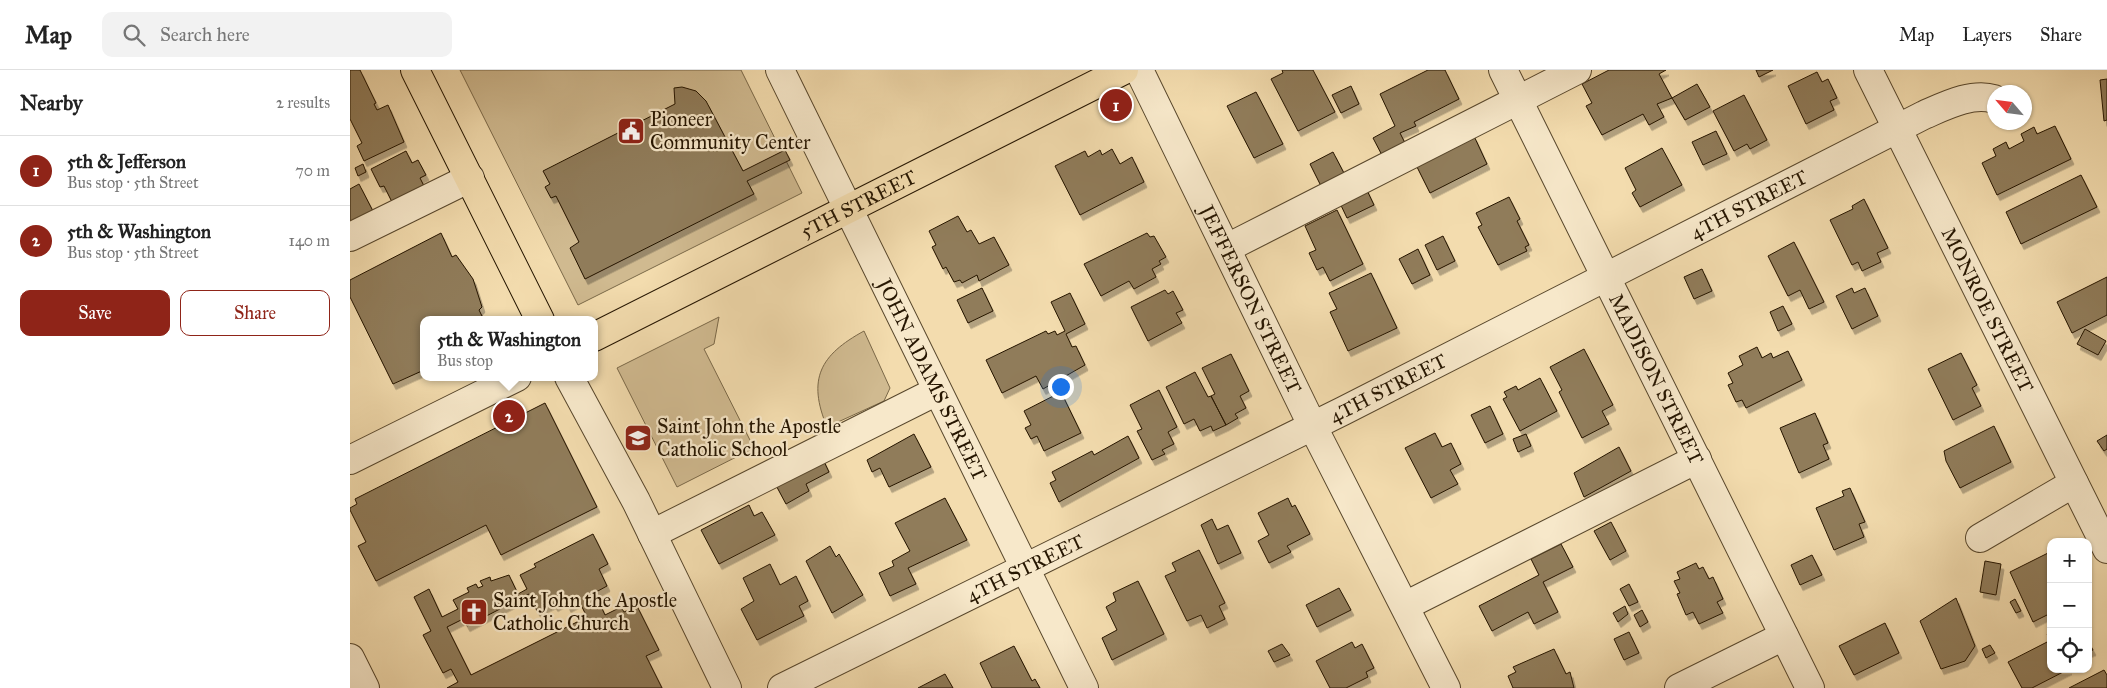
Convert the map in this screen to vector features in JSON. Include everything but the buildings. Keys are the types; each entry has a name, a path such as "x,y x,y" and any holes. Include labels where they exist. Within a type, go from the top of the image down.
{"main road":[{"path":"415,70 538,316"},
{"name":"5TH STREET","path":"598,335 1124,70"}],"street":[{"name":"JOHN ADAMS STREET","path":"780,70 1084,688"},
{"name":"JEFFERSON STREET","path":"1139,70 1312,425 1446,688"},
{"name":"MADISON STREET","path":"1503,70 1810,688"},
{"path":"1227,248 1577,70"},
{"name":"MONROE STREET","path":"1868,70 2107,549"},
{"name":"4TH STREET","path":"782,688 1606,278 1924,115 1960,101 1987,97"},
{"path":"350,237 470,178"},
{"path":"350,460 509,381"},
{"path":"571,381 652,534 727,688"},
{"path":"652,534 937,390"},
{"path":"1405,606 1696,459"},
{"path":"1980,538 2074,483"},
{"path":"1679,688 1784,636"},
{"path":"350,658 365,688"}],"shaded area":[{"name":"Pioneer Community Center","path":"460,70 741,70 802,193 578,305"},
{"path":"719,317 714,344 704,349 754,448 677,487 617,368"},
{"path":"864,331 890,388 884,401 827,427 818,395 818,382 822,370 828,359 837,349"}],"place":[{"name":"5th & Jefferson","path":"1116,105"},
{"name":"Pioneer Community Center","path":"631,131"},
{"name":"5th & Washington","path":"509,416"},
{"name":"Saint John the Apostle Catholic School","path":"638,438"},
{"name":"Saint John the Apostle Catholic Church","path":"474,612"}]}
